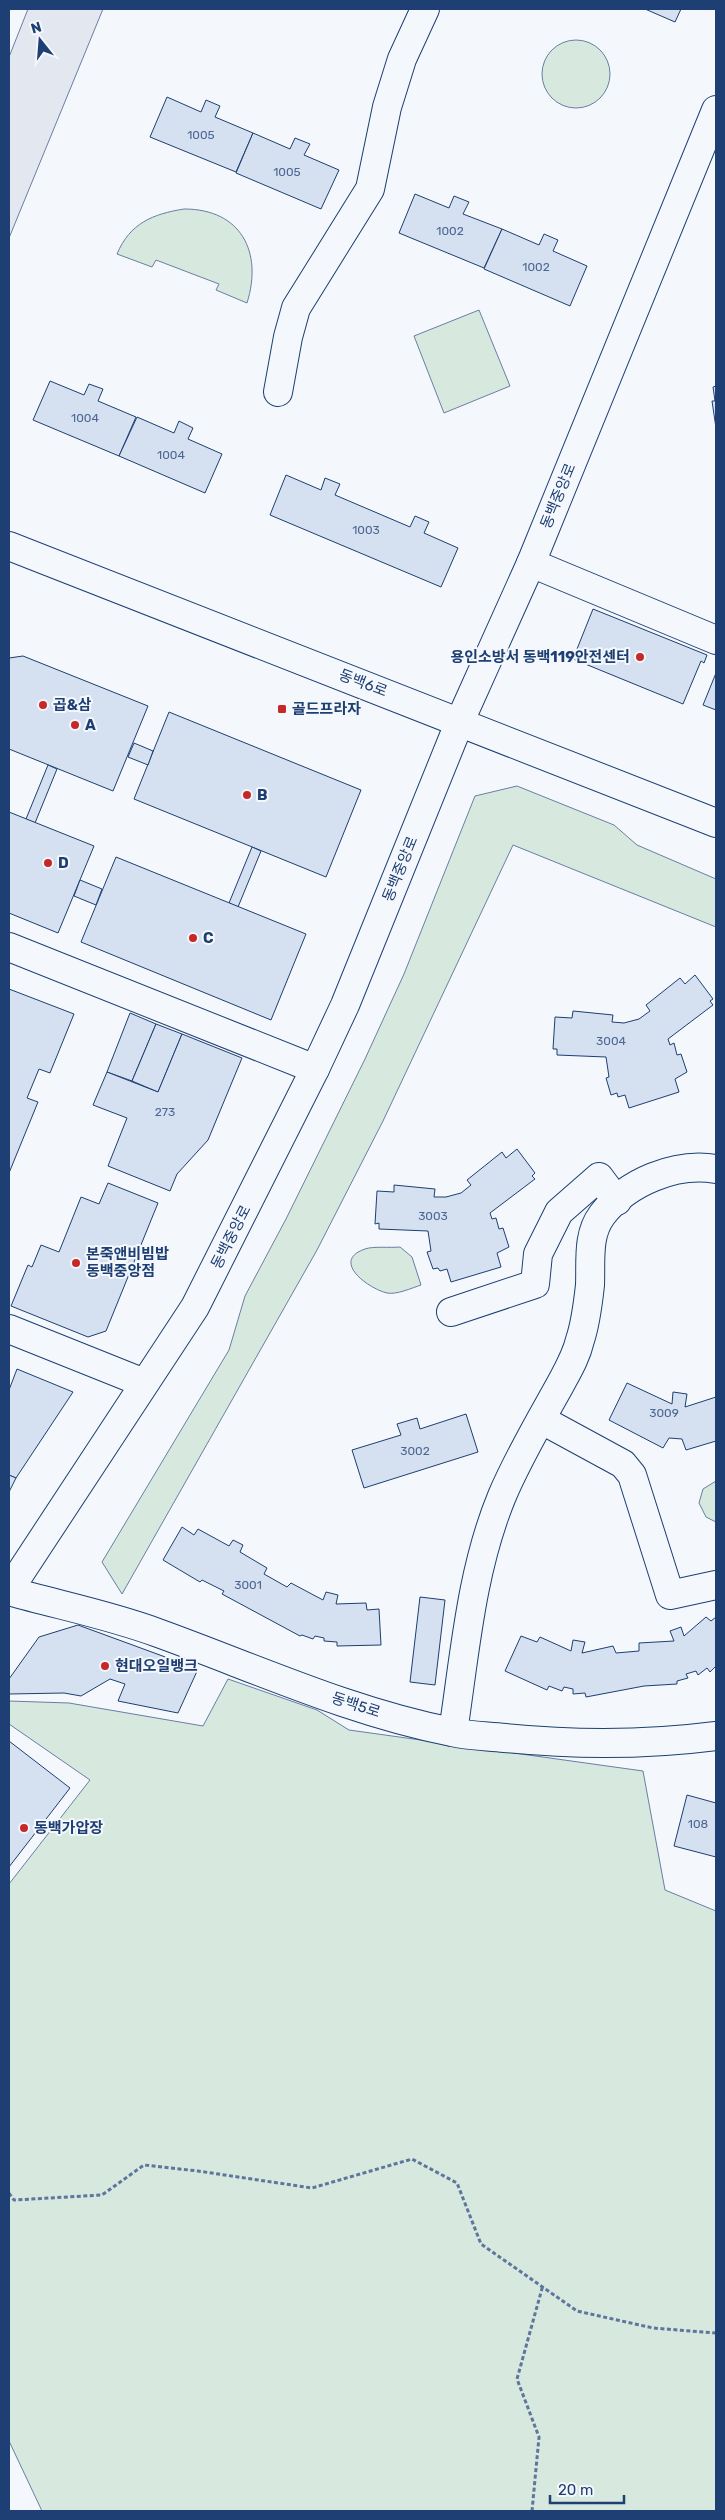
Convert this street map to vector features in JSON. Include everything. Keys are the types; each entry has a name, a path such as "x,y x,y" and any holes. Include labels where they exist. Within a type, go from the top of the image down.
{"street":[{"path":"278,392 286,345 296,308 370,189 387,107 402,59 425,9"},
{"name":"동백중앙로","path":"9,1590 195,1307 315,1069 345,1005 460,721 531,563 716,110"},
{"name":"동백6로","path":"9,546 460,721 716,823"},
{"path":"531,563 716,640"},
{"path":"9,947 315,1069"},
{"path":"453,1732 478,1570 503,1494 574,1360 581,1340 586,1317 591,1247 595,1229 602,1215 617,1201 646,1180 668,1171 691,1166 716,1169"},
{"path":"451,1312 535,1284 538,1254 559,1212 599,1177 617,1201"},
{"path":"9,1329 144,1383"},
{"path":"542,1420 623,1464 632,1475 670,1595 716,1585"},
{"name":"동백5로","path":"9,1590 157,1632 275,1679 380,1713 453,1732 527,1740 607,1744 681,1741 716,1736"}],"path":[{"path":"9,2193 14,2200 102,2195 144,2165 312,2188 412,2159 457,2183 481,2244 577,2310 653,2328 716,2333"},
{"path":"532,2511 539,2437 517,2379 543,2285"}],"shaded area":[{"path":"28,9 103,9 9,238 9,57"},
{"path":"569,40 583,40 595,45 605,55 610,67 610,81 605,93 595,103 583,108 569,108 557,103 547,93 542,81 542,67 547,55 557,45"},
{"path":"184,209 204,211 220,217 233,225 243,237 249,251 252,267 247,303 216,290 219,284 156,260 152,267 117,254 122,243 136,227 153,217"},
{"path":"479,310 510,386 444,413 414,336"},
{"path":"517,786 614,825 637,845 716,879 716,927 513,845 383,1121 317,1250 122,1594 102,1562 229,1350 245,1296 286,1219 365,1059 404,974 475,796"},
{"path":"400,1247 412,1257 421,1285 399,1292 387,1293 371,1286 356,1274 352,1267 351,1260 355,1254 365,1249"},
{"path":"716,1481 716,1522 706,1517 699,1503 703,1489"},
{"path":"228,1679 317,1710 349,1730 643,1771 665,1890 716,1911 716,2511 42,2511 9,2441 9,1884 90,1780 9,1724 9,1701 69,1703 203,1726"}],"building":[{"path":"645,9 681,9 675,22"},
{"path":"167,97 201,112 206,100 220,106 215,117 253,133 236,172 150,137"},
{"path":"253,133 290,149 295,138 310,144 304,155 339,170 321,209 236,173"},
{"path":"415,194 449,208 454,196 469,202 463,214 502,229 484,268 399,233"},
{"path":"502,229 539,245 544,234 558,240 553,251 587,266 570,306 484,269"},
{"path":"50,381 84,395 89,384 103,389 98,401 136,417 119,456 33,420"},
{"path":"716,386 716,428 712,401 715,401 713,387"},
{"path":"137,417 174,433 179,421 193,428 188,439 222,454 205,493 119,456"},
{"path":"286,475 321,490 325,478 340,484 335,495 410,527 415,516 429,522 424,533 458,548 441,587 270,515"},
{"name":"용인소방서 동백119안전센터","path":"593,609 707,655 704,663 701,661 683,704 573,659"},
{"name":"A","path":"23,656 148,706 113,791 9,749 9,658"},
{"path":"716,673 716,710 703,705"},
{"name":"B","path":"169,712 361,790 326,877 134,799"},
{"path":"134,743 153,751 148,765 128,757"},
{"path":"48,765 57,769 35,823 26,819"},
{"name":"D","path":"9,812 94,846 58,933 9,913"},
{"path":"252,847 261,851 238,907 229,903"},
{"name":"C","path":"116,857 306,934 271,1020 81,942"},
{"path":"80,880 102,889 96,905 74,896"},
{"path":"695,975 713,999 710,1001 713,1005 668,1039 670,1045 674,1043 677,1055 681,1054 687,1072 675,1079 679,1092 629,1108 625,1095 618,1097 617,1093 611,1095 606,1078 609,1077 606,1057 557,1055 557,1049 553,1049 555,1017 572,1018 573,1011 613,1015 612,1022 624,1023 639,1019 650,1011 646,1005 680,978 685,984"},
{"path":"9,989 74,1014 50,1073 39,1069 27,1098 38,1102 9,1173"},
{"path":"130,1013 156,1024 132,1081 107,1072"},
{"path":"156,1024 182,1034 158,1092 132,1081"},
{"path":"182,1034 242,1058 208,1140 177,1174 170,1191 108,1166 127,1118 93,1105 107,1072 158,1092"},
{"path":"517,1149 535,1173 532,1176 535,1179 490,1213 492,1219 496,1218 499,1229 503,1228 509,1247 497,1253 501,1267 451,1282 447,1269 440,1271 438,1268 433,1269 427,1252 431,1251 428,1231 379,1229 379,1223 375,1224 377,1191 394,1192 394,1185 435,1189 434,1197 446,1197 461,1193 471,1185 467,1180 502,1152 506,1158"},
{"path":"108,1183 158,1203 106,1331 88,1337 11,1306 28,1265 32,1267 41,1245 59,1252 81,1197 99,1204"},
{"path":"17,1369 73,1392 16,1478 9,1475 9,1390"},
{"path":"627,1383 672,1404 673,1392 687,1394 685,1407 716,1397 716,1441 686,1450 682,1439 669,1438 663,1448 609,1420"},
{"path":"466,1414 478,1452 364,1488 352,1450 401,1435 397,1424 417,1418 420,1429"},
{"path":"9,1475 16,1478 9,1492"},
{"path":"182,1527 194,1535 198,1529 229,1546 233,1540 243,1545 240,1552 267,1568 264,1574 287,1587 291,1583 323,1600 326,1592 338,1595 336,1604 366,1603 367,1610 379,1609 381,1645 337,1646 337,1642 324,1641 324,1638 315,1636 313,1639 300,1636 222,1594 224,1591 202,1580 200,1582 163,1560"},
{"path":"420,1597 445,1600 435,1685 410,1682"},
{"path":"706,1617 711,1621 716,1617 716,1666 710,1672 707,1668 698,1675 696,1671 686,1674 688,1678 677,1681 677,1684 644,1686 586,1697 585,1693 573,1694 573,1689 564,1687 562,1691 549,1686 547,1690 505,1671 521,1636 537,1642 540,1637 571,1651 573,1640 585,1642 582,1653 613,1646 616,1653 639,1651 639,1643 674,1641 670,1631 681,1627 684,1636"},
{"path":"78,1625 198,1669 178,1713 118,1701 125,1684 110,1679 81,1696 64,1693 9,1694 9,1679 39,1637"},
{"name":"동백가압장","path":"9,1741 70,1788 9,1867"},
{"path":"687,1795 716,1803 716,1857 674,1846"}],"place":[{"name":"용인소방서 동백119안전센터","path":"640,657"},
{"name":"곱&삼","path":"43,705"},
{"name":"골드프라자","path":"282,709"},
{"name":"A","path":"75,725"},
{"name":"B","path":"247,795"},
{"name":"D","path":"48,863"},
{"name":"C","path":"193,938"},
{"name":"본죽앤비빔밥 동백중앙점","path":"76,1263"},
{"name":"현대오일뱅크","path":"105,1666"},
{"name":"동백가압장","path":"24,1828"}]}
